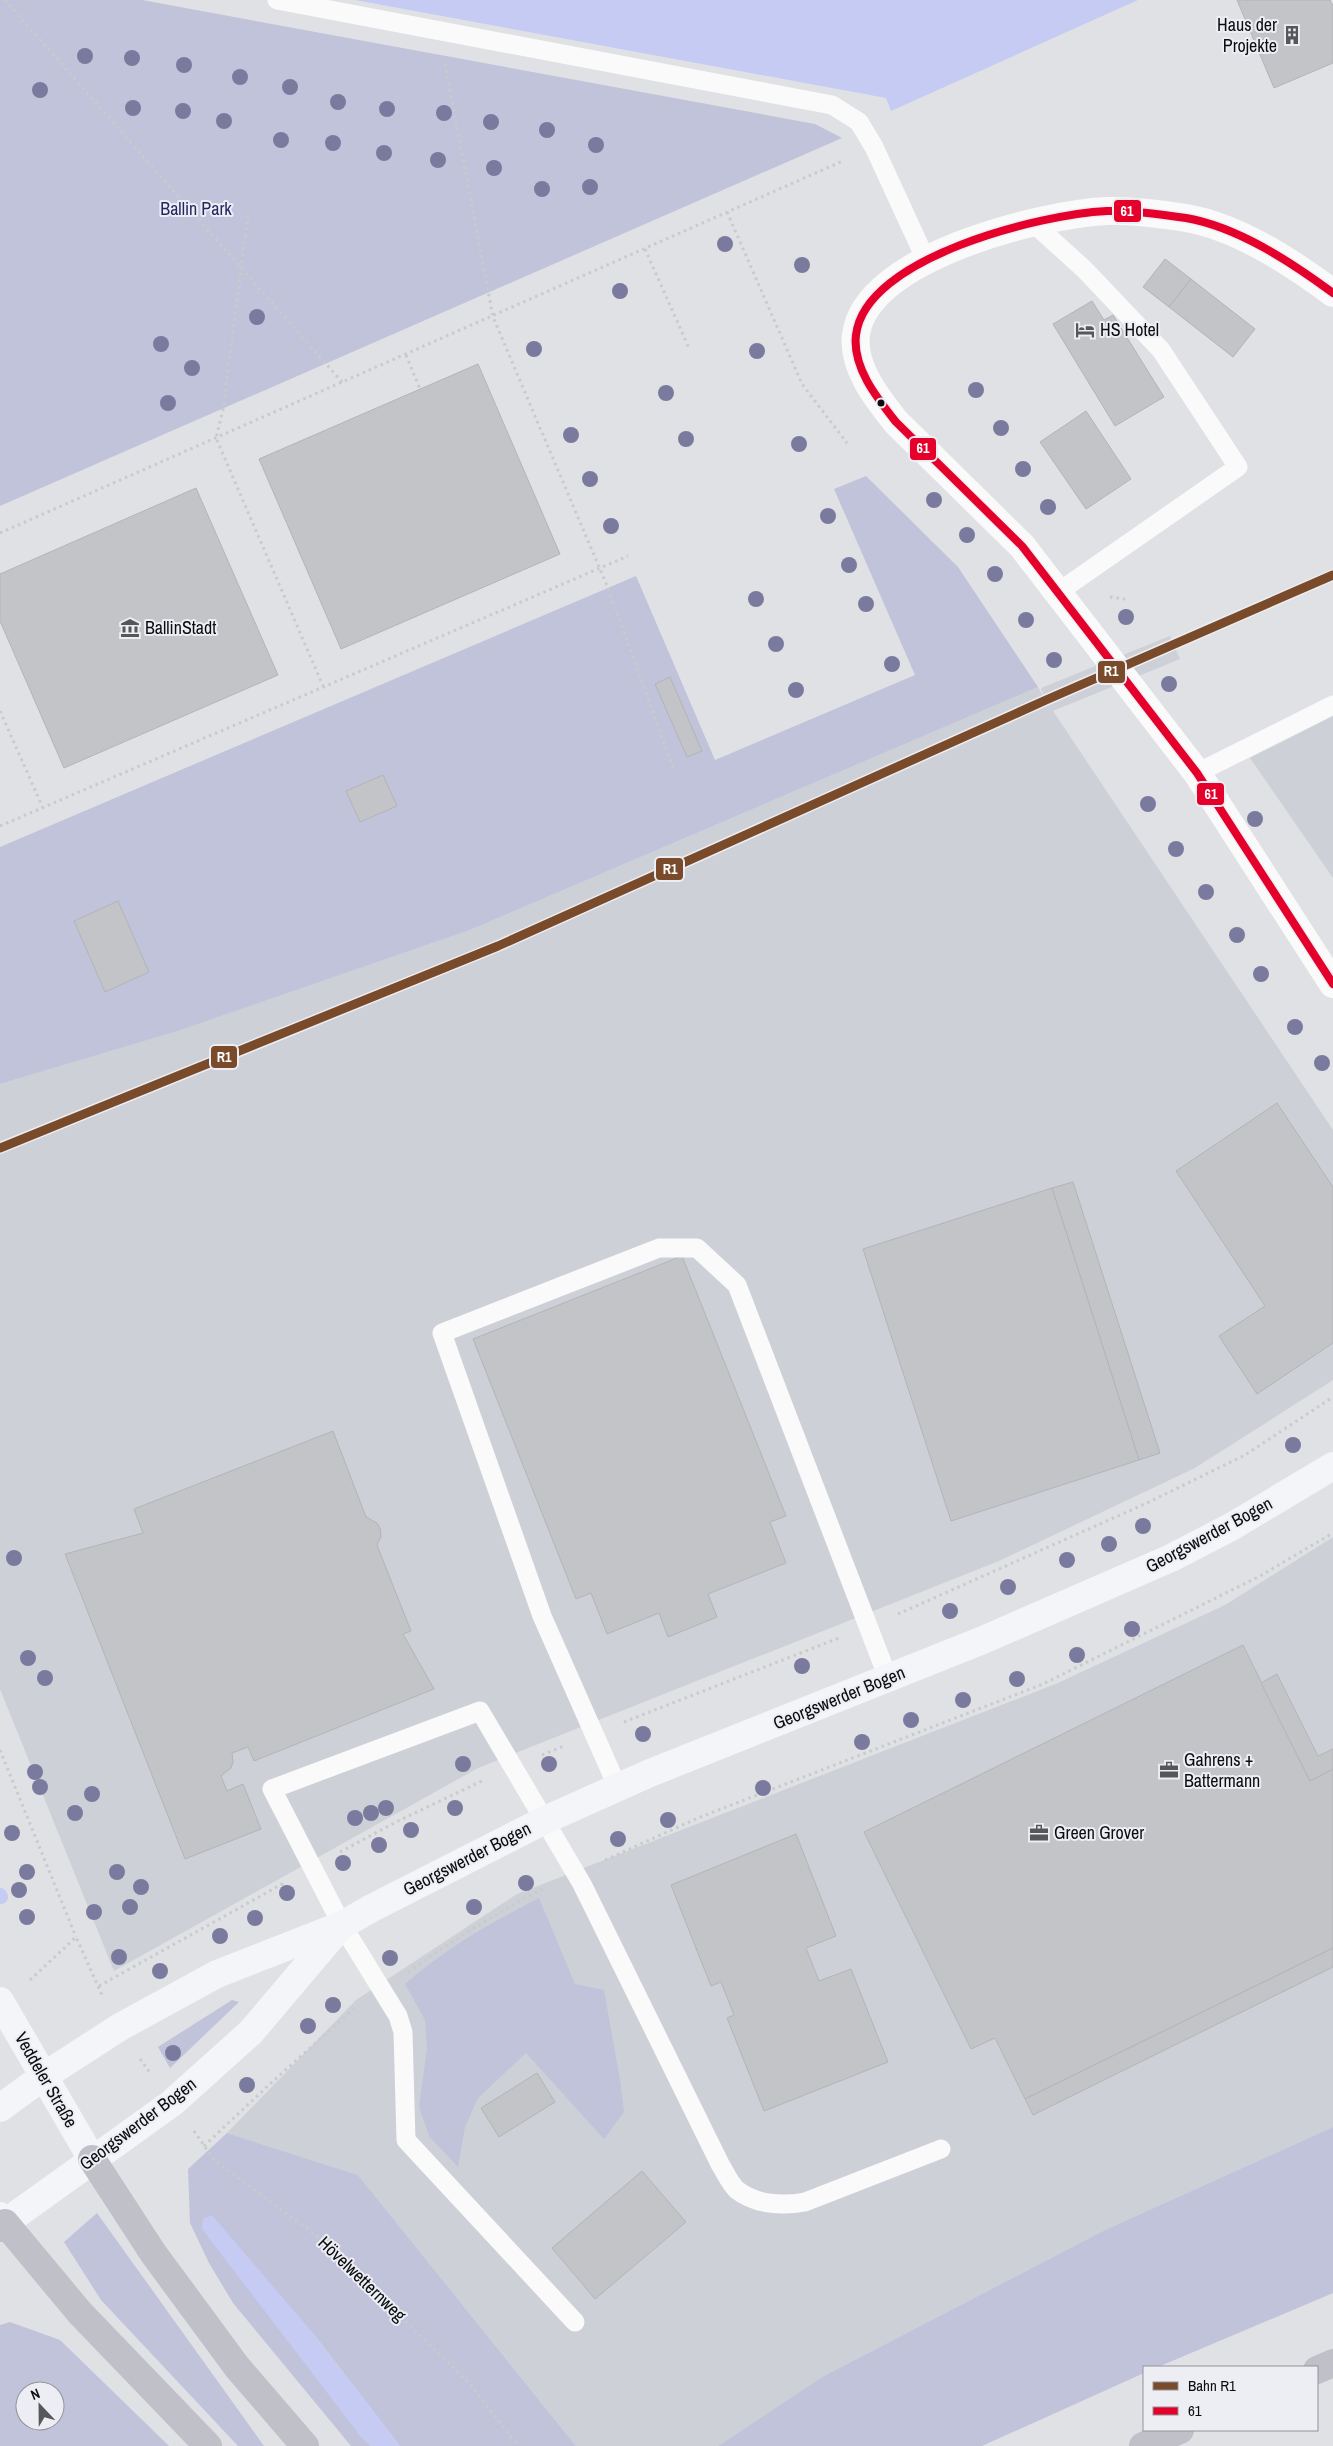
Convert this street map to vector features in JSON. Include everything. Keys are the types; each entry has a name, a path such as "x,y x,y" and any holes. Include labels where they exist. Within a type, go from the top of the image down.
{"highway":[{"path":"92,2159 153,2253 237,2367 304,2446"},
{"path":"2,2222 80,2313 208,2446"},
{"path":"1318,2370 1333,2363"},
{"path":"1143,2446 1178,2431"}],"street":[{"path":"1333,293 1296,265 1223,230 1188,219 1108,211 1060,216 1032,222 974,239 926,260 894,279 872,297 862,316 856,335 857,354 864,373 878,399 896,422 1022,546 1197,773 1333,984"},
{"name":"Georgswerder Bogen","path":"0,2108 44,2076 120,2027 217,1974 342,1925 545,1820 618,1788 983,1640 1171,1558 1231,1528 1333,1466"},
{"name":"Georgswerder Bogen","path":"2,2222 172,2103 251,2032 342,1925"},
{"name":"Veddeler Straße","path":"0,2001 92,2159"}],"lane":[{"path":"276,0 439,29 832,105 859,122 874,147 926,260"},
{"path":"1032,222 1084,269 1161,350 1238,467 1057,593"},
{"path":"1197,773 1333,705"},
{"path":"618,1788 542,1616 442,1334 659,1248 696,1248 737,1284 870,1626 888,1678"},
{"path":"575,2322 406,2140 403,2032 398,2016 342,1925 272,1789 480,1711 576,1873 631,1980 720,2164 735,2189 747,2196 773,2204 788,2205 805,2202 941,2149"}],"path":[{"path":"5,0 342,382"},
{"path":"439,29 493,317 599,568 673,768"},
{"path":"0,533 493,317 874,147"},
{"path":"727,212 802,384 847,443"},
{"path":"248,215 223,410 216,438 323,686"},
{"path":"645,249 689,348"},
{"path":"406,354 420,389"},
{"path":"0,826 628,556"},
{"path":"0,711 43,808"},
{"path":"99,1986 398,1821 513,1767 870,1626 1147,1503 1245,1455 1333,1397"},
{"path":"204,2146 349,2012 442,1948 496,1915 576,1873 698,1818 1043,1684 1260,1576 1333,1532"},
{"path":"0,1750 76,1937 104,1999"},
{"path":"28,1982 76,1937"},
{"path":"137,2054 153,2076"},
{"name":"Hövelwetternweg","path":"192,2129 214,2160 322,2240 470,2384 518,2446"}],"shaded area":[{"path":"1170,636 1180,659 1053,711 1333,1130 1333,1380 1195,1468 999,1561 478,1768 114,1971 0,1689 0,1084 178,1031 470,930 1038,687 1045,699 1041,688"},
{"path":"1333,716 1333,878 1250,758"},
{"path":"1333,1537 1333,2127 1105,2230 822,2377 718,2446 576,2446 358,2175 227,2133 356,2000 517,1894 1058,1683 1225,1605"}],"green space":[{"name":"Ballin Park","path":"0,0 142,0 815,124 842,138 0,506"},
{"path":"866,476 958,567 1038,687 470,930 178,1031 0,1084 0,847 636,576 715,760 915,675 834,489"},
{"path":"539,1898 575,1984 604,1990 624,2112 604,2139 526,2053 478,2098 465,2127 458,2167 429,2136 419,2107 427,2048 425,2020 405,1984 469,1937"},
{"path":"232,2000 239,2002 170,2068 158,2047"},
{"path":"1333,2127 1333,2293 1160,2366 1143,2366 1143,2373 982,2446 718,2446 822,2377 1105,2230"},
{"path":"227,2133 358,2175 576,2446 400,2446 312,2332 358,2433 371,2446 351,2446 233,2303 209,2263 190,2223 188,2169"},
{"path":"97,2213 264,2446 238,2446 101,2300 64,2242"},
{"path":"10,2322 60,2340 169,2446 0,2446 0,2325"}],"water":[{"path":"355,0 1138,0 891,111 886,98"},
{"path":"212,2215 312,2332 400,2446 371,2446 358,2433 202,2229 203,2219"}],"building":[{"name":"Haus der Projekte","path":"1237,0 1330,0 1333,6 1333,63 1274,88"},
{"path":"1165,259 1191,279 1169,307 1143,287"},
{"path":"1191,279 1255,329 1233,357 1169,307"},
{"path":"1092,301 1104,320 1113,315 1164,397 1115,426 1053,324"},
{"path":"478,364 560,554 341,649 259,459"},
{"path":"1086,411 1131,479 1086,509 1040,442"},
{"path":"196,488 278,675 64,768 0,621 0,574"},
{"path":"670,677 702,751 687,757 655,684"},
{"path":"383,775 397,806 360,822 346,791"},
{"path":"118,901 149,972 105,992 74,921"},
{"path":"1277,1103 1333,1187 1333,1343 1257,1394 1219,1336 1265,1306 1176,1171"},
{"path":"1073,1182 1160,1453 1139,1460 1052,1188"},
{"path":"1052,1188 1139,1460 951,1521 863,1249"},
{"path":"682,1256 786,1516 770,1522 786,1563 708,1594 717,1617 668,1637 659,1613 607,1634 591,1593 576,1599 473,1339"},
{"path":"333,1431 366,1517 377,1523 380,1528 381,1537 377,1545 411,1631 403,1634 434,1689 254,1761 248,1747 232,1753 233,1762 231,1768 221,1776 227,1791 243,1784 261,1829 185,1859 65,1554 143,1533 134,1509"},
{"path":"1243,1645 1310,1781 1333,1769 1333,1948 1025,2099 995,2038 971,2049 864,1832"},
{"path":"1277,1674 1318,1756 1333,1749 1333,1769 1310,1781 1261,1683"},
{"path":"796,1834 836,1936 806,1948 819,1981 851,1969 888,2062 764,2111 727,2018 734,2015 721,1982 711,1986 671,1885"},
{"path":"1333,1948 1333,1967 1033,2115 1025,2099"},
{"path":"537,2073 555,2102 499,2137 481,2108"},
{"path":"642,2171 686,2222 595,2299 552,2248"}],"rail line":[{"name":"R1","path":"0,1148 498,946 1046,700 1333,575"}],"transit line":[{"name":"61","path":"1333,293 1282,258 1225,229 1186,218 1136,212 1107,211 1078,214 1001,231 960,245 922,262 890,283 867,307 856,335 858,359 862,370 867,382 881,403 896,422 1022,546 1197,773 1333,984"}],"place":[{"name":"Haus der Projekte","path":"1292,35"},
{"name":"HS Hotel","path":"1085,330"},
{"name":"BallinStadt","path":"130,628"},
{"name":"Gahrens + Battermann","path":"1169,1770"},
{"name":"Green Grover","path":"1039,1833"}]}
